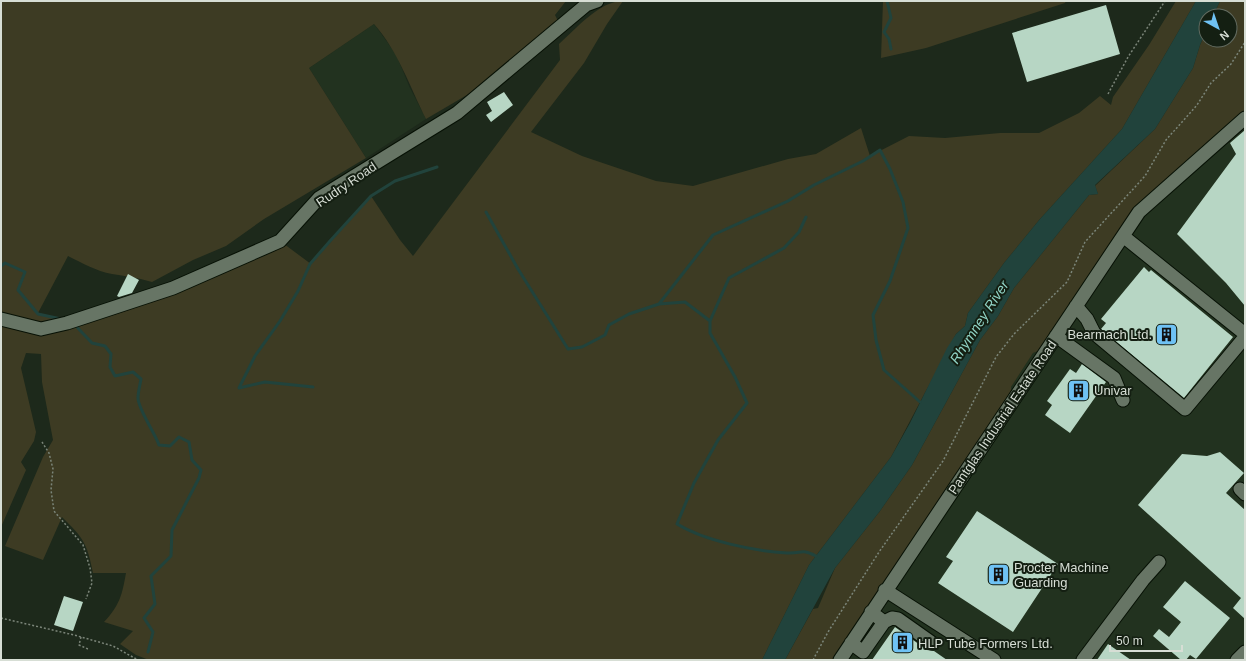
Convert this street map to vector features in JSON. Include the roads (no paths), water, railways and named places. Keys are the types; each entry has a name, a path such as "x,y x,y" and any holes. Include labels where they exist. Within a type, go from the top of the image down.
{"street":[{"name":"Rudry Road","path":"1,319 41,329 67,324 173,288 280,241 319,198 457,113 586,5 597,1"},
{"name":"Pantglas Industrial Estate Road","path":"840,660 885,590 1139,212 1245,118"},
{"path":"1123,236 1245,334"},
{"path":"1076,306 1088,319 1094,333 1185,409 1245,337"},
{"path":"1056,336 1114,378 1123,400"},
{"path":"1083,660 1138,586 1159,562"},
{"path":"885,590 994,660"},
{"path":"872,612 884,622"},
{"path":"851,643 863,652 884,622 894,618 932,643"},
{"path":"1237,660 1245,652"}],"water":[{"name":"Rhymney River","path":"1196,1 1220,1 1217,8 1198,8 1199,48 1193,68 1155,129 1095,185 1098,194 1089,195 1014,288 998,316 980,340 912,465 880,511 835,568 785,660 762,660 809,565 891,457 910,423 947,348 956,334 965,326 968,313 1004,263 1040,219 1122,129"}],"waterway":[{"path":"887,1 891,18 884,32 889,39 891,49"},
{"path":"816,556 807,552 774,552 730,544 701,535 677,524 694,483 718,440 747,403 735,377 710,333 710,321 685,302 659,304 713,235 788,201 814,185 863,161 880,150 890,169 903,202 908,228 890,281 873,315 876,340 884,370 920,402"},
{"path":"313,387 265,382 239,388 255,356 280,321 298,291 310,264 330,241 371,196 395,181 437,167"},
{"path":"486,212 518,269 568,349 582,347 605,335 609,325 629,314 659,304"},
{"path":"710,321 729,278 784,248 799,232 806,217"},
{"path":"1,266 5,263 25,272 18,290 38,314 61,319"},
{"path":"74,324 92,343 105,346 111,354 110,367 115,376 133,372 141,379 138,396 139,403 159,445 170,446 179,437 189,442 192,460 201,470 199,478 172,530 171,556 151,576 155,604 144,618 153,632 148,652"}],"place":[{"name":"Bearmach Ltd.","path":"1167,334"},
{"name":"Univar","path":"1078,390"},
{"name":"Procter Machine Guarding","path":"998,574"},
{"name":"HLP Tube Formers Ltd.","path":"903,643"}]}
